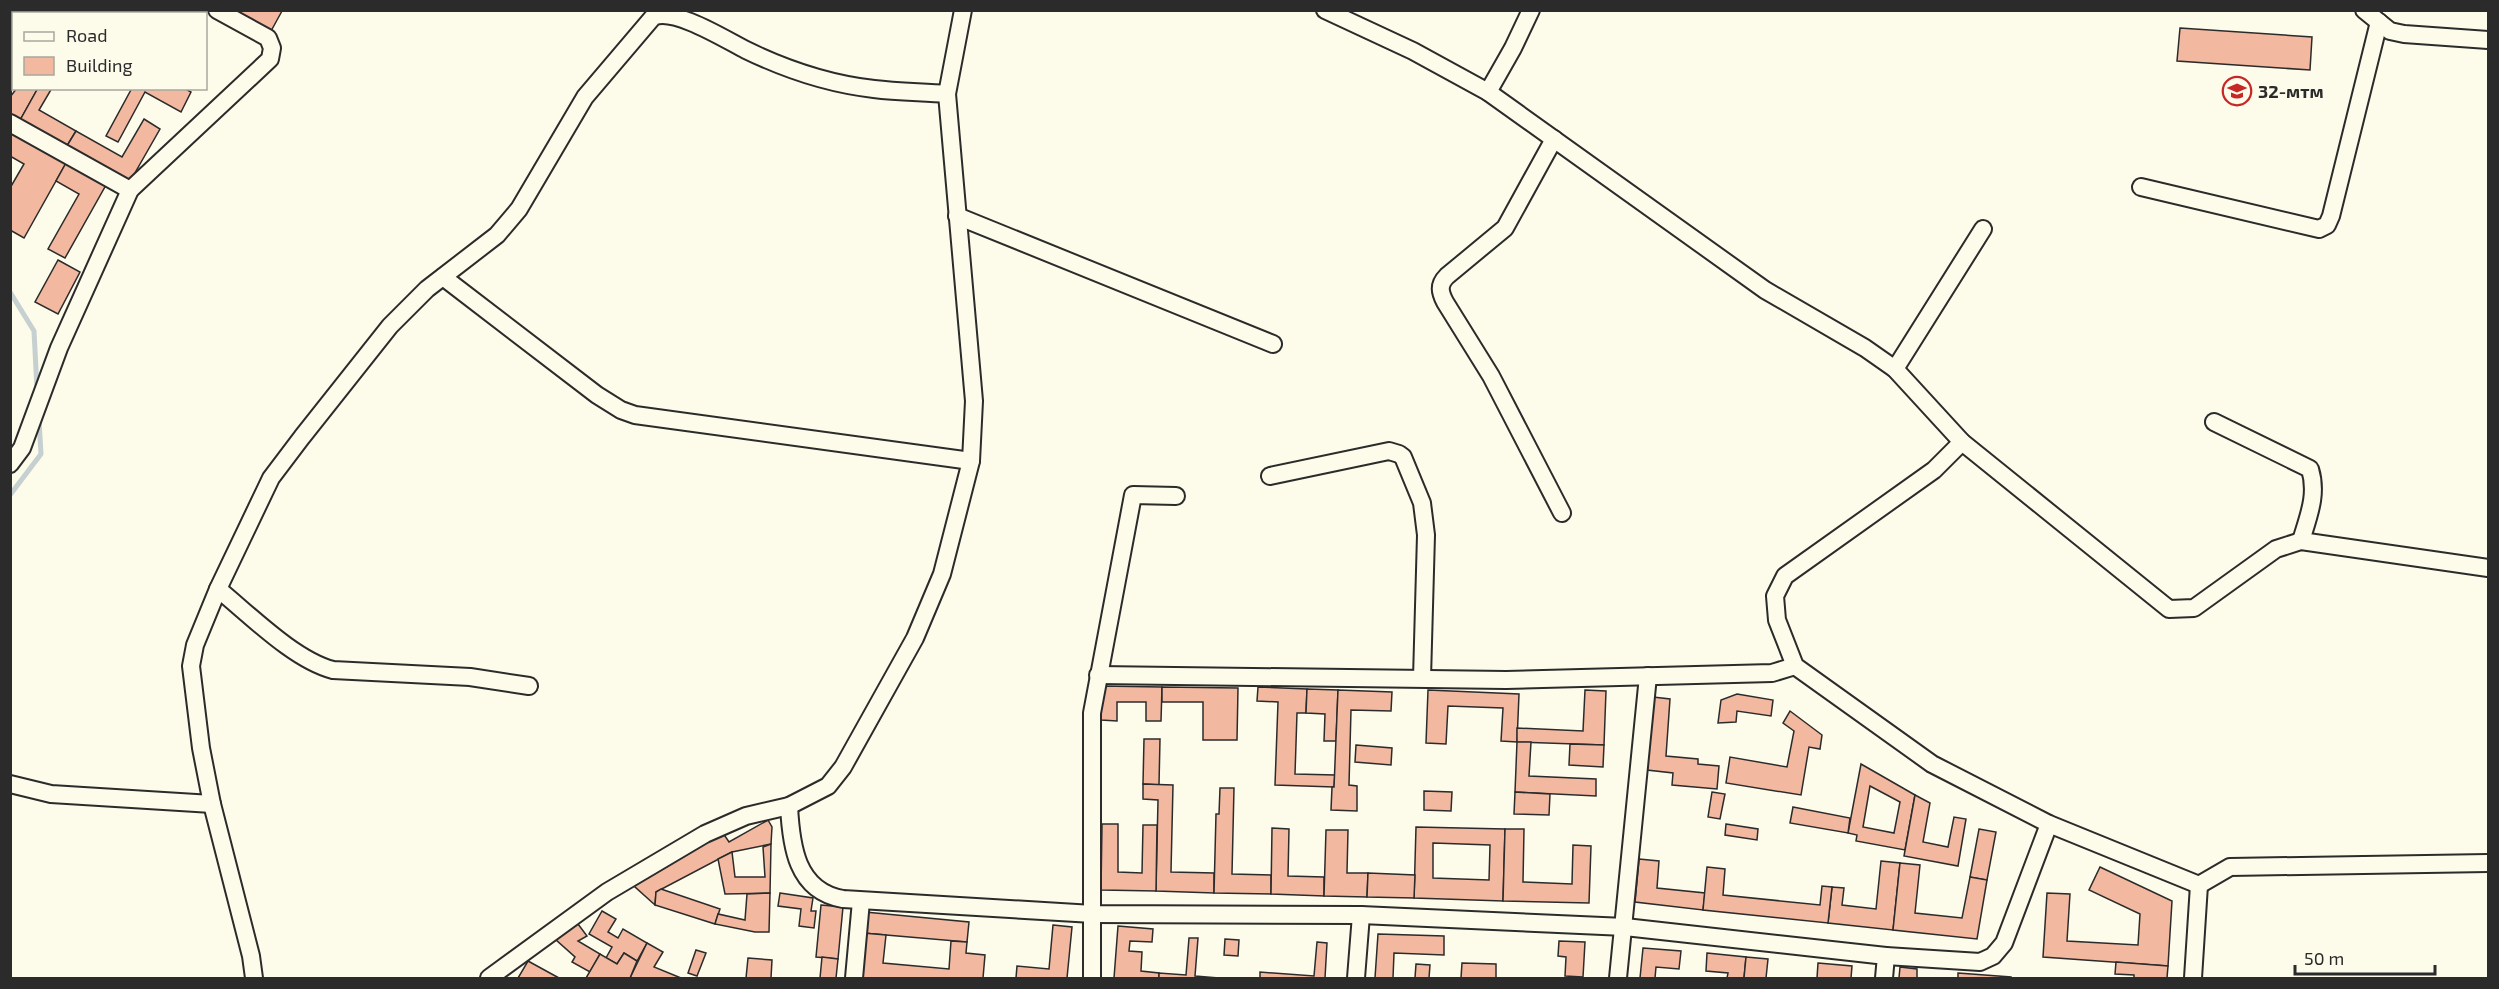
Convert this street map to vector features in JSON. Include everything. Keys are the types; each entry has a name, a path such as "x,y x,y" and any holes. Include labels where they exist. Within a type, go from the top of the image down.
{"street":[{"path":"10,464 22,448 48,375 130,190 270,60 272,48 268,38 217,10"},
{"path":"489,978 607,892 705,834 746,816 789,806 828,786 843,767 915,638 942,574 971,461 974,401 947,94 963,10"},
{"path":"1325,10 1413,51 1488,92 1765,290 1865,348 1895,369 1962,442 2169,609 2194,608 2276,549 2301,542 2488,568"},
{"path":"1488,92 1531,10"},
{"path":"2364,10 2390,31 2488,40"},
{"path":"254,978 251,956 212,804 201,748 191,666 195,645 218,588 271,478 390,326 427,289 497,235 519,209 585,97 646,24 658,15 681,18 776,64 812,76 872,89 947,94"},
{"path":"2141,187 2319,229 2327,225 2379,22"},
{"path":"10,123 130,190"},
{"path":"1554,139 1505,228 1447,276 1440,291 1444,302 1491,376 1562,513"},
{"path":"957,216 1274,344"},
{"path":"1895,369 1983,229"},
{"path":"443,277 597,395 621,410 635,415 971,461"},
{"path":"2214,422 2310,469 2314,495 2301,542"},
{"path":"1962,442 1934,470 1785,576 1775,596 1777,620 1795,666 1932,764 2049,824 2199,885"},
{"path":"1270,476 1389,451 1403,457 1422,503 1426,535 1422,678"},
{"path":"1092,978 1093,914 1090,840 1092,713 1098,675 1133,495 1176,496"},
{"path":"218,588 296,652 322,667 333,670 470,677 529,686"},
{"path":"1098,675 1506,680 1772,674 1795,666"},
{"path":"1618,978 1625,927 1648,676"},
{"path":"10,784 51,794 212,804"},
{"path":"789,806 790,839 796,860 804,873 831,897 861,902 1093,914 1361,915 1625,927 1886,956 1980,962 1993,956 2004,943 2049,824"},
{"path":"2199,885 2230,867 2488,863"},
{"path":"2193,978 2199,885"},
{"path":"854,978 861,902"},
{"path":"1356,978 1361,915"},
{"path":"1884,978 1886,956"}],"building":[{"path":"232,10 281,10 282,11 271,31"},
{"path":"2180,28 2312,37 2310,70 2177,61"},
{"path":"15,90 37,90 19,122 10,118 10,97"},
{"path":"37,90 51,90 39,110 76,131 65,149 19,122"},
{"path":"131,90 188,90 191,92 181,112 145,92 118,142 106,136"},
{"path":"144,119 160,129 128,185 65,149 76,131 122,157"},
{"path":"10,132 66,163 24,238 10,230 10,188 24,164 10,156"},
{"path":"66,163 106,185 65,258 48,249 79,194 56,181"},
{"path":"58,260 80,272 58,314 35,302"},
{"path":"1101,686 1162,687 1161,721 1146,721 1146,702 1117,702 1117,721 1101,720"},
{"path":"1162,687 1238,688 1237,740 1203,740 1203,702 1162,702"},
{"path":"1258,687 1307,689 1306,713 1297,713 1295,774 1335,775 1334,787 1275,785 1278,702 1257,701"},
{"path":"1307,689 1338,690 1336,741 1324,741 1325,714 1306,713"},
{"path":"1338,690 1392,692 1391,711 1351,710 1349,785 1357,786 1357,811 1331,810"},
{"path":"1428,690 1519,694 1517,742 1501,741 1503,708 1448,706 1446,744 1426,743"},
{"path":"1585,690 1606,691 1604,745 1517,742 1517,728 1583,731"},
{"path":"1737,694 1773,700 1771,716 1737,711 1736,722 1718,723 1721,700"},
{"path":"1653,697 1670,699 1666,756 1698,759 1698,764 1719,766 1717,789 1672,785 1673,773 1647,770"},
{"path":"1790,711 1822,735 1820,749 1809,747 1801,795 1726,783 1730,757 1787,767 1794,731 1783,723"},
{"path":"1144,739 1160,739 1159,785 1143,784"},
{"path":"1517,742 1531,742 1529,776 1596,779 1596,796 1515,792"},
{"path":"1570,744 1604,745 1603,767 1569,765"},
{"path":"1356,745 1392,748 1391,765 1355,762"},
{"path":"1861,764 1915,795 1905,850 1856,841 1857,835 1848,833","holes":["1870,786 1900,802 1894,833 1863,827"]},
{"path":"1143,784 1173,785 1171,872 1214,873 1214,893 1156,891 1158,800 1143,799"},
{"path":"1220,788 1234,788 1232,874 1271,875 1271,894 1214,893 1216,814 1219,814"},
{"path":"1424,791 1452,792 1451,811 1424,810"},
{"path":"1515,792 1550,794 1549,815 1514,814"},
{"path":"1712,792 1725,794 1720,819 1708,817"},
{"path":"1915,795 1930,803 1923,842 1948,847 1954,817 1966,819 1958,866 1904,856"},
{"path":"1793,807 1850,818 1848,833 1790,823"},
{"path":"768,820 772,827 771,844 732,852 656,892 655,905 634,886 723,833 729,842"},
{"path":"1102,824 1118,824 1118,872 1142,873 1143,825 1157,825 1156,891 1101,890"},
{"path":"1726,824 1758,829 1757,840 1725,835"},
{"path":"1416,827 1505,829 1503,901 1414,898","holes":["1433,843 1490,845 1489,880 1433,878"]},
{"path":"1272,828 1289,829 1288,876 1324,877 1324,896 1271,894"},
{"path":"1505,829 1524,829 1523,882 1572,884 1573,845 1591,846 1589,903 1503,901"},
{"path":"1979,829 1996,832 1987,880 1970,877"},
{"path":"1326,830 1348,830 1347,873 1368,873 1367,897 1324,896"},
{"path":"771,844 770,893 725,894 718,859 732,852 735,877 765,877 763,847"},
{"path":"1639,859 1659,861 1657,888 1705,893 1703,910 1635,902"},
{"path":"1881,861 1900,863 1893,930 1828,923 1832,887 1844,888 1842,905 1876,909"},
{"path":"1900,863 1920,865 1915,913 1962,918 1970,877 1987,880 1977,939 1893,930"},
{"path":"1707,867 1725,869 1723,895 1820,905 1822,886 1832,887 1828,923 1703,910"},
{"path":"2100,867 2172,901 2168,966 2043,957 2047,893 2070,894 2067,941 2138,945 2140,914 2089,890"},
{"path":"1368,873 1415,875 1414,898 1367,897"},
{"path":"661,889 720,909 715,924 655,905 656,892"},
{"path":"770,893 769,932 755,932 715,924 718,914 745,920 747,894"},
{"path":"780,893 813,898 811,911 816,911 814,928 799,926 801,909 778,906"},
{"path":"821,905 843,907 838,959 816,957"},
{"path":"602,911 616,919 608,932 618,938 623,929 647,943 637,961 624,953 617,964 606,958 612,947 589,934"},
{"path":"865,912 969,922 967,942 863,933"},
{"path":"578,924 587,936 578,941 600,954 590,972 572,962 575,957 555,939"},
{"path":"1053,925 1072,927 1067,978 1016,978 1017,966 1049,969"},
{"path":"1118,926 1153,929 1152,942 1130,941 1129,951 1142,952 1141,971 1159,973 1159,978 1114,978"},
{"path":"863,933 886,935 883,963 949,969 951,941 967,942 966,953 985,955 983,978 859,978"},
{"path":"1378,934 1444,936 1444,955 1394,953 1393,978 1375,978"},
{"path":"1189,938 1198,938 1195,976 1219,978 1159,978 1159,973 1186,975"},
{"path":"1225,939 1239,940 1238,956 1224,955"},
{"path":"1559,941 1585,942 1583,977 1565,976 1566,957 1558,956"},
{"path":"1317,942 1327,943 1325,978 1260,978 1260,972 1314,976"},
{"path":"647,943 663,952 654,967 681,978 630,978"},
{"path":"1643,948 1681,951 1679,969 1656,967 1655,978 1640,978"},
{"path":"696,950 706,953 697,976 688,973"},
{"path":"624,953 637,961 630,978 586,978 600,954 617,964"},
{"path":"1707,953 1746,957 1744,978 1727,978 1728,973 1706,971"},
{"path":"822,957 838,959 836,978 820,978"},
{"path":"1746,957 1768,959 1766,978 1744,978"},
{"path":"748,958 772,960 771,978 746,978"},
{"path":"528,961 559,978 518,978"},
{"path":"2116,962 2168,966 2167,978 2134,978 2134,975 2115,974"},
{"path":"1462,963 1496,964 1496,978 1461,978"},
{"path":"1818,963 1852,966 1851,978 1817,978"},
{"path":"1416,964 1430,965 1429,978 1415,978"},
{"path":"1900,967 1917,969 1917,978 1899,978"},
{"path":"1958,973 2011,977 2011,978 1958,978"}],"waterway":[{"path":"10,292 34,331 37,389"},
{"path":"10,495 41,454 39,420"}],"place":[{"name":"32-мтм","path":"2237,91"}]}
